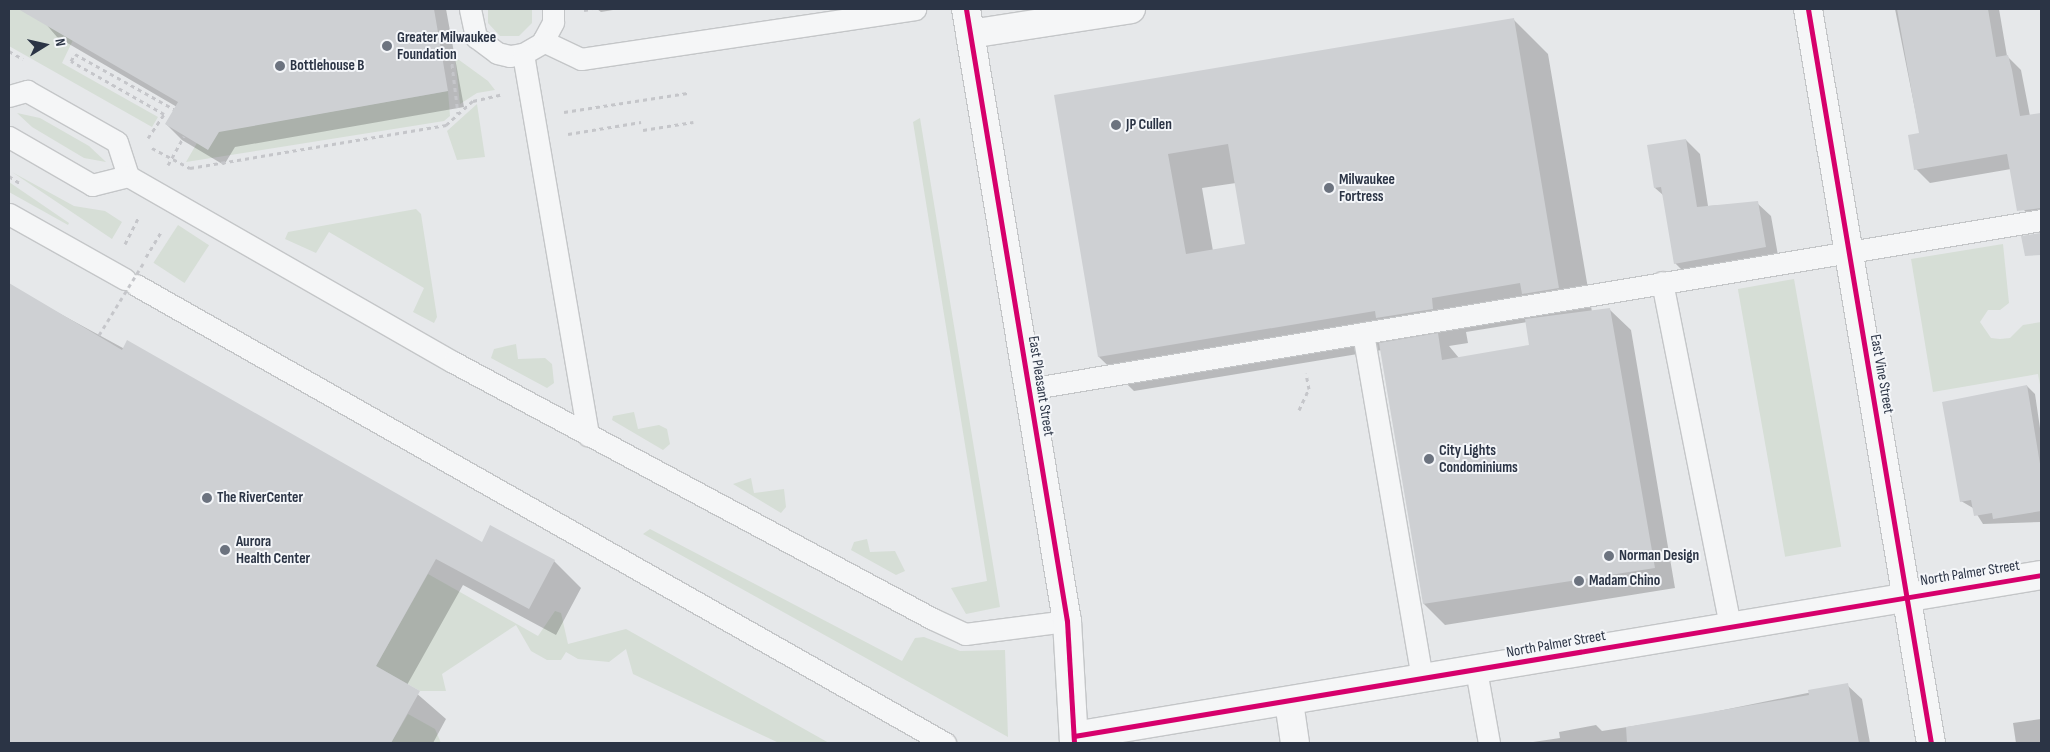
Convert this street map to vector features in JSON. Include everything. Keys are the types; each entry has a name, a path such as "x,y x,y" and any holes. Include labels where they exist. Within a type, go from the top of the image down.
{"street":[{"path":"968,21 1131,9"},
{"name":"East Vine Street","path":"1808,9 1931,743"},
{"name":"East Pleasant Street","path":"968,21 1067,620 1074,740"},
{"name":"North Palmer Street","path":"1074,740 1730,626 2041,575"},
{"path":"1289,702 1295,743"}],"lane":[{"path":"470,9 471,24 485,46 497,53 523,54 543,41 553,22 553,9"},
{"path":"543,41 581,58 915,9"},
{"path":"523,54 588,436"},
{"path":"9,96 27,91 117,142 128,176 588,436 964,634 1067,620"},
{"path":"9,137 92,185 128,176"},
{"path":"9,214 945,743"},
{"path":"1028,389 1848,250 2041,220"},
{"path":"1662,282 1730,626"},
{"path":"1363,333 1422,679"},
{"path":"1476,670 1489,743"}],"path":[{"path":"458,53 454,49 450,67 458,115"},
{"path":"9,51 26,60"},
{"path":"146,140 164,114 71,61 75,54 174,109"},
{"path":"140,133 146,140 190,168 446,125 480,98 502,95 500,88"},
{"path":"534,116 688,93"},
{"path":"538,139 641,122"},
{"path":"643,130 693,122"},
{"path":"166,167 184,136"},
{"path":"123,247 137,220"},
{"path":"100,335 158,236"}],"shaded area":[{"path":"9,9 32,9 40,21 73,40 62,63 158,117 152,127 9,46"},
{"path":"488,9 532,9 532,23 519,36 500,36 488,23"},
{"path":"455,57 488,81 495,90 477,93 460,104"},
{"path":"448,91 450,116 444,121 186,162 197,143 222,127 227,130"},
{"path":"477,104 485,157 457,160 447,131"},
{"path":"17,113 40,118 89,146 106,162 84,158 32,127"},
{"path":"920,118 1000,607 966,614 951,588 987,581 913,122"},
{"path":"12,172 74,206 105,211 122,222 112,239"},
{"path":"9,182 69,223 68,225 9,192"},
{"path":"416,209 421,214 437,317 434,323 413,312 424,288 329,232 316,253 285,239 288,232"},
{"path":"178,225 209,245 185,283 153,263"},
{"path":"2003,244 2009,303 2000,310 1988,310 1980,322 1991,338 2000,339 2010,338 2023,325 2041,322 2041,390 2038,374 1933,392 1911,259"},
{"path":"1794,279 1841,547 1785,557 1738,289"},
{"path":"516,344 518,359 545,358 552,364 554,383 547,388 491,358 494,349"},
{"path":"634,412 638,429 659,425 667,429 670,444 663,450 612,420 613,416"},
{"path":"751,478 754,493 784,489 786,507 781,513 733,484"},
{"path":"650,529 902,661 915,638 924,637 960,651 1005,650 1008,737 643,534"},
{"path":"867,539 870,552 895,551 905,571 896,575 851,550 854,542"},
{"path":"428,574 538,636 555,611 561,613 568,644 626,629 829,743 779,743 633,674 626,649 609,662 578,659 566,652 561,660 547,660 531,651 516,625 442,674 446,691 420,691 376,666"},
{"path":"408,714 435,729 441,743 391,743"}],"building":[{"name":"Bottlehouse B","path":"18,9 434,9 448,91 219,132 208,150 165,124 178,102"},
{"path":"1897,9 1988,9 1996,57 2008,55 2020,116 2041,113 2041,208 2017,211 2007,154 1914,170 1908,135 1919,133"},
{"name":"Milwaukee Fortress","path":"1514,18 1559,288 1522,294 1520,283 1432,298 1433,309 1376,318 1375,311 1098,357 1054,95","holes":["1228,144 1245,244 1186,254 1168,154"]},
{"path":"1686,139 1697,207 1758,201 1766,247 1674,264 1661,187 1654,188 1647,145"},
{"path":"2041,233 2041,255 2025,256 2021,236"},
{"name":"Aurora Health Center","path":"9,283 122,350 127,340 482,542 490,525 555,560 529,609 436,559 376,666 420,691 391,743 9,743"},
{"path":"1610,308 1655,568 1423,604 1379,343 1438,333 1442,360 1529,345 1525,319"},
{"path":"2027,385 2041,470 2041,511 1993,519 1992,513 1974,516 1971,500 1960,502 1942,402"},
{"path":"1848,683 1859,743 1627,743 1626,727 1809,695 1808,690"}],"cycle path":[{"path":"966,9 1067,621 1074,743"},
{"path":"1808,9 1931,743"},
{"path":"1074,736 2041,575"}],"place":[{"name":"Greater Milwaukee Foundation","path":"387,46"},
{"name":"Bottlehouse B","path":"280,66"},
{"name":"JP Cullen","path":"1116,125"},
{"name":"Milwaukee Fortress","path":"1329,188"},
{"name":"City Lights Condominiums","path":"1429,459"},
{"name":"The RiverCenter","path":"207,498"},
{"name":"Aurora Health Center","path":"225,550"},
{"name":"Norman Design","path":"1609,556"},
{"name":"Madam Chino","path":"1579,581"}]}
